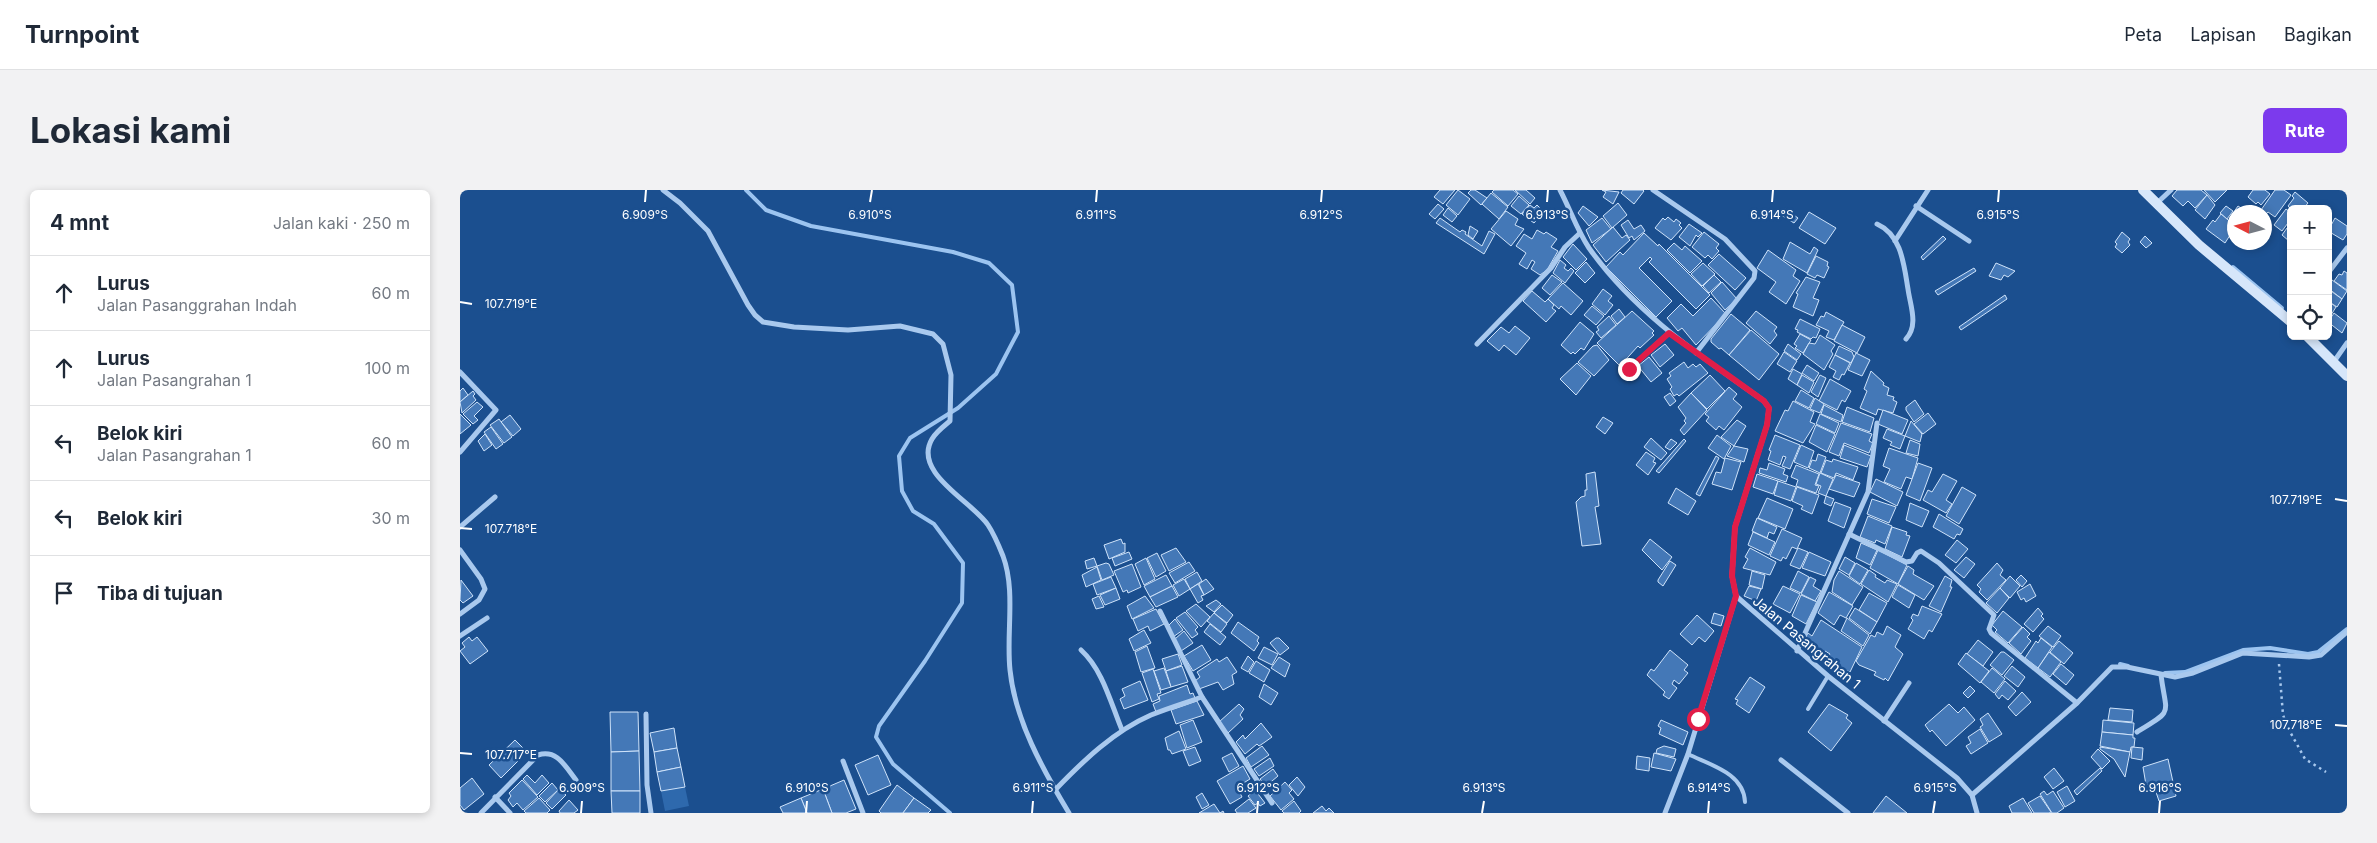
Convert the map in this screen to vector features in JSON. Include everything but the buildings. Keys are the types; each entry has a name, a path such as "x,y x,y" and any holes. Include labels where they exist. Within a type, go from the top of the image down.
{"street":[{"path":"663,190 680,203 708,231 748,305 763,322 794,327 848,330 900,326 939,337 944,344 951,375 952,406 950,420 932,438 928,452 930,464 942,482 958,494 988,524 1002,554 1009,581 1009,662 1016,700 1023,721 1055,790 1069,813"},
{"name":"Jalan Pasangrahan 1","path":"1560,190 1580,233 1612,279 1634,302 1669,333 1764,401 1769,408 1767,425 1735,527 1732,576 1736,596 1828,676 1957,778 1972,794"},
{"path":"1653,190 1725,239 1754,266 1754,278 1750,284 1696,353"},
{"path":"1895,241 1928,190"},
{"path":"2143,190 2199,245 2287,319"},
{"path":"2156,204 2171,190"},
{"path":"1916,206 1969,241"},
{"path":"1877,224 1886,230 1895,241 1905,267 1912,310 1912,325 1906,339"},
{"path":"1478,344 1551,268 1565,247 1580,233"},
{"path":"2332,268 2347,248"},
{"path":"1629,369 1669,333"},
{"path":"2311,340 2347,376"},
{"path":"2333,363 2347,343"},
{"path":"460,372 496,410 461,448"},
{"path":"1797,650 1871,480 1877,423"},
{"path":"460,527 495,497"},
{"path":"1849,534 1906,562 1912,561 1919,552 1931,558 1994,615 1989,629 1991,633 2077,703"},
{"path":"460,550 481,579 485,589 479,600 460,614"},
{"path":"1665,813 1688,754 1736,596"},
{"path":"1160,611 1202,697 1272,803"},
{"path":"460,636 487,618"},
{"path":"1977,813 1972,794 2077,703 2106,672 2117,666 2161,676 2176,677 2193,673 2243,653 2309,657 2321,655 2347,632"},
{"path":"1081,650 1090,659 1099,674 1122,730"},
{"path":"2138,732 2163,717 2166,710 2161,676"},
{"path":"1884,720 1909,683"},
{"path":"1055,790 1076,767 1122,730 1150,715 1202,697"},
{"path":"646,714 647,785 651,813"},
{"path":"480,813 538,755 548,752 555,754 576,780"},
{"path":"1780,760 1848,813"},
{"path":"843,761 863,813"},
{"path":"495,797 510,813"}],"lane":[{"path":"1808,709 1828,676"},
{"path":"1688,754 1725,772 1740,783 1745,793 1745,802"}],"path":[{"path":"2275,654 2279,661 2283,715 2288,728 2305,759 2326,772"}],"shaded area":[{"path":"685,787 689,806 665,811 661,791"}],"waterway":[{"path":"746,190 766,210 811,226 953,252 989,263 1012,285 1018,332 996,374 958,408 910,438 899,456 902,491 913,511 934,524 963,563 962,603 925,661 879,726 876,737 893,764 950,813"},
{"path":"2233,267 2282,308"},
{"path":"2165,673 2185,672 2243,650 2270,648 2308,654 2318,652 2347,629"},
{"path":"2120,664 2128,666"}],"route":[{"path":"1629,369 1669,333 1764,401 1769,408 1767,425 1735,527 1732,576 1736,596 1698,719"}]}
